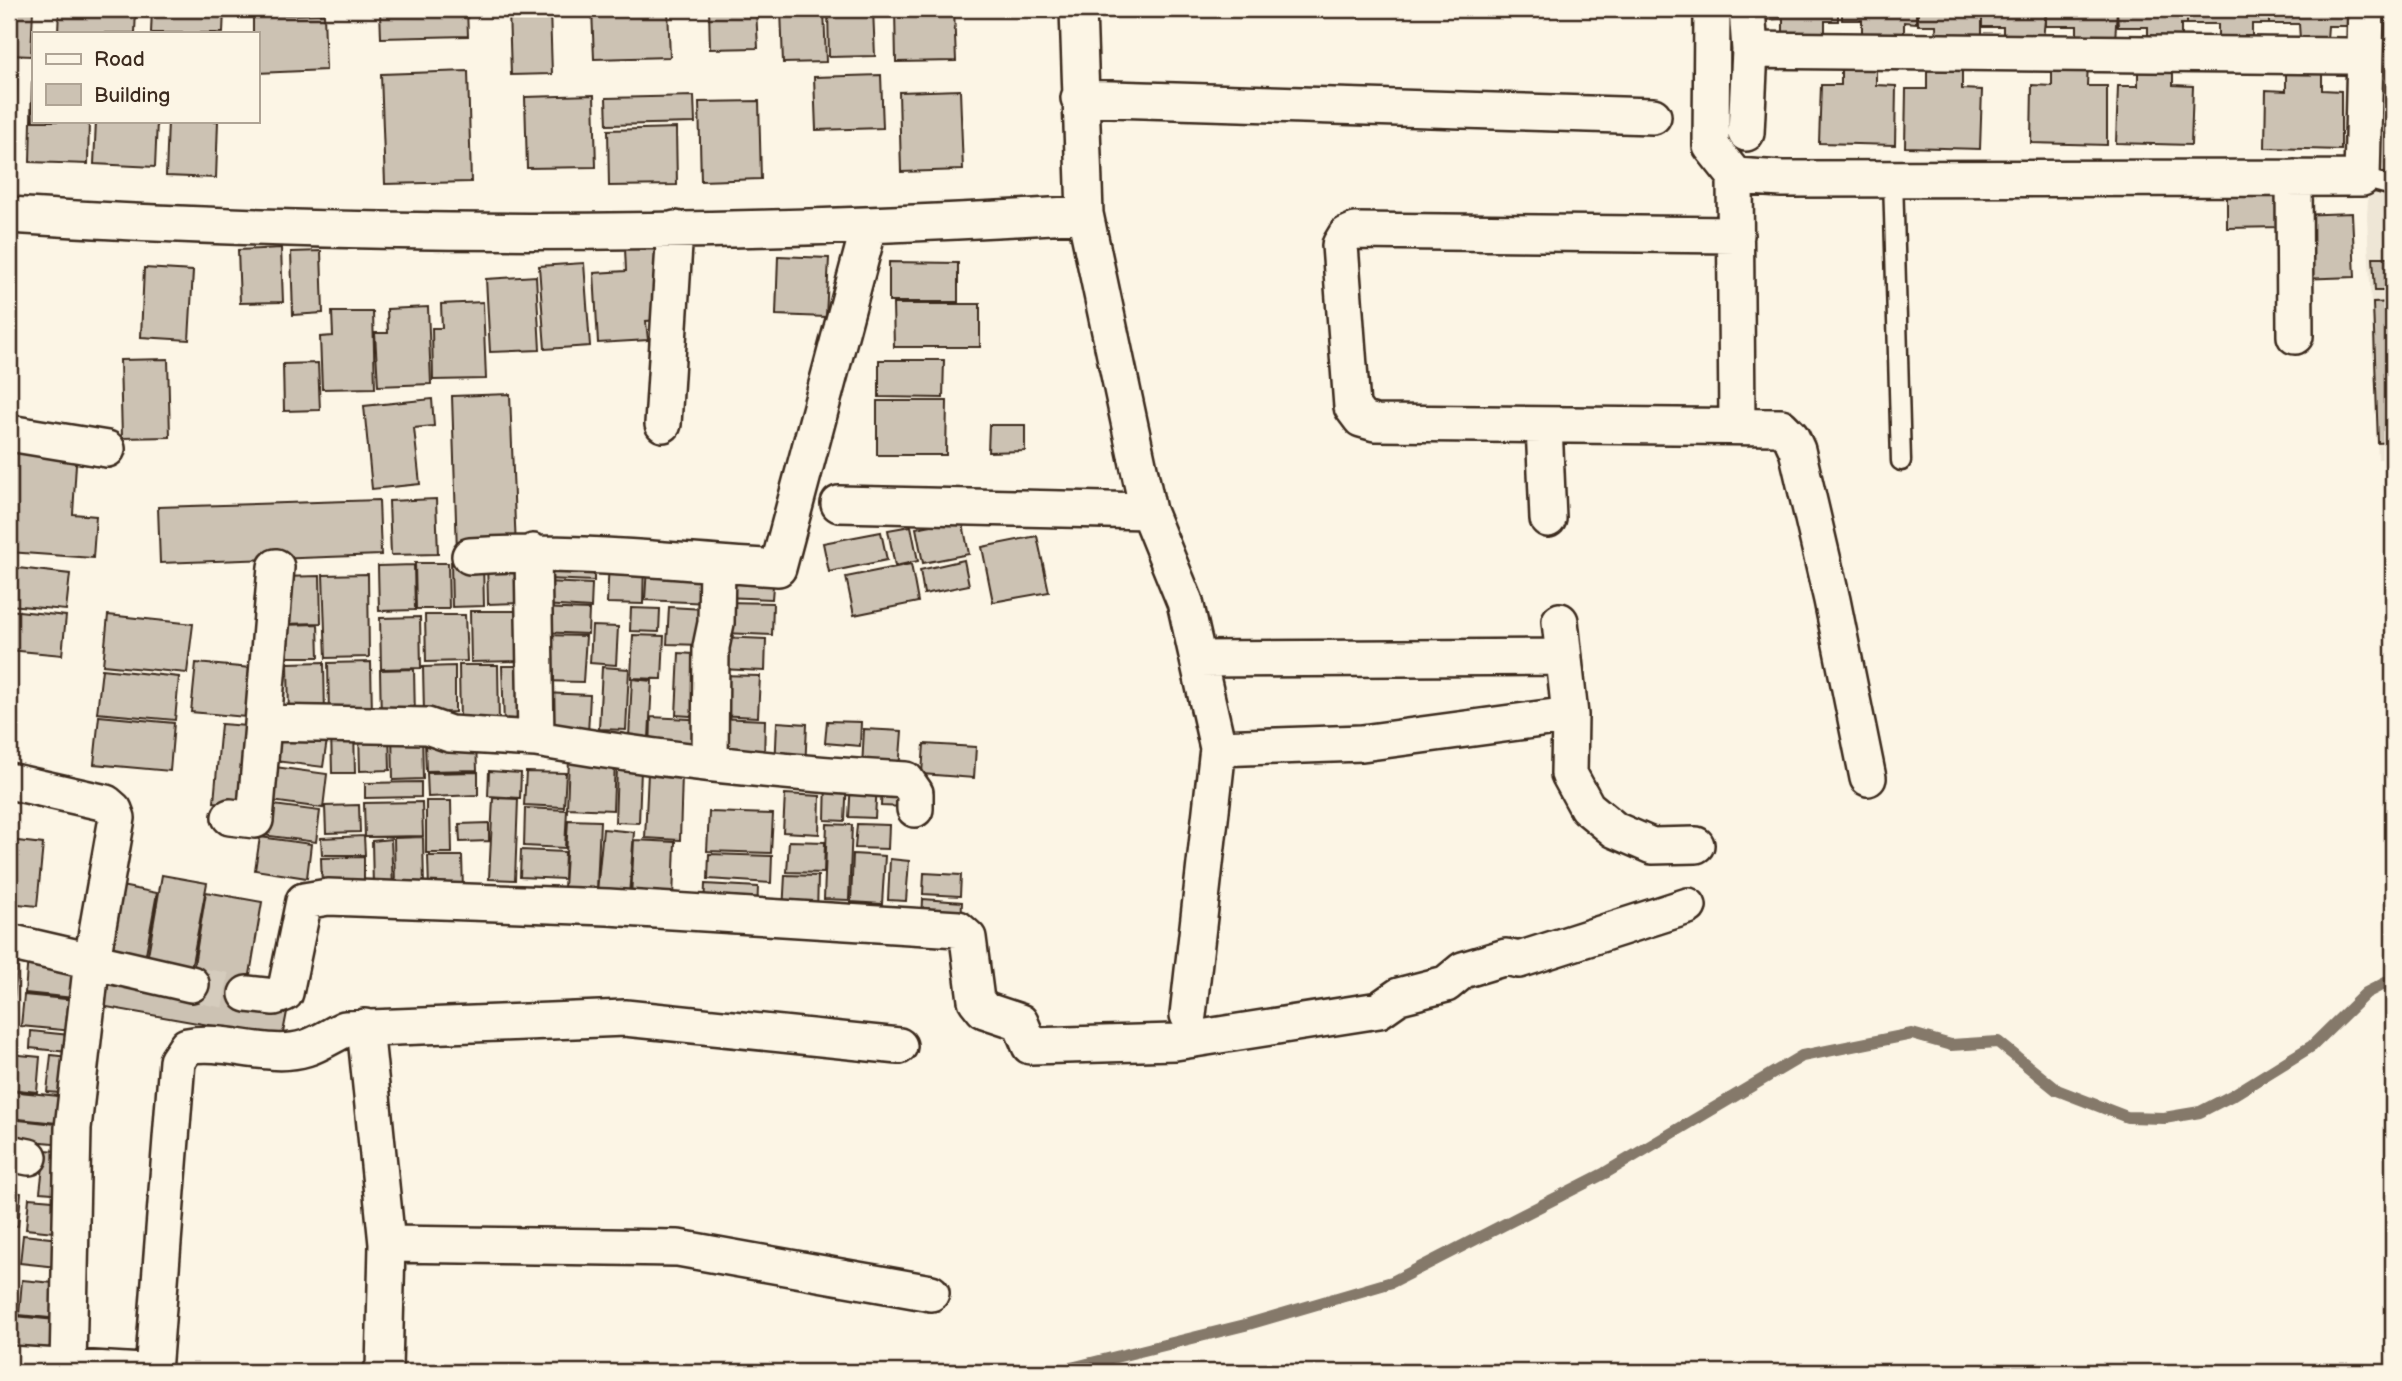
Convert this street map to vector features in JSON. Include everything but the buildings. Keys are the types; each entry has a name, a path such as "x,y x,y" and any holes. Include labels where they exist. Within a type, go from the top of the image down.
{"street":[{"path":"1078,9 1085,214 1148,511 1185,602 1218,748 1188,1015"},
{"path":"1712,9 1711,146 1735,176 1737,424"},
{"path":"1746,133 1750,50 1747,9"},
{"path":"1735,176 2294,178 2377,182 2366,9"},
{"path":"1750,50 2346,56"},
{"path":"1079,98 1653,116"},
{"path":"2294,178 2295,336"},
{"path":"9,215 223,228 475,231 869,227 1085,214"},
{"path":"470,556 533,552 649,556 778,568 869,227"},
{"path":"663,424 675,229"},
{"path":"1736,235 1355,231 1346,235 1340,245 1352,407 1361,419 1375,423 1737,424 1781,427 1791,437 1797,450 1832,600 1868,778"},
{"path":"1544,425 1548,519"},
{"path":"9,433 107,449"},
{"path":"839,504 1148,511"},
{"path":"533,552 537,739"},
{"path":"710,762 711,647 716,623 718,564"},
{"path":"230,817 255,820 276,567"},
{"path":"1560,621 1570,715 1569,774 1587,807 1615,830 1652,846 1696,845"},
{"path":"1198,659 1564,657"},
{"path":"1218,748 1362,743 1570,715"},
{"path":"263,723 427,726 450,734 537,739 654,759 710,762 772,772 906,780 915,793 915,809"},
{"path":"9,781 106,803 114,810 117,818 93,960 73,1128 68,1367"},
{"path":"247,994 274,997 285,993 304,901 328,897 608,907 958,929 968,938 976,1000 984,1010 1020,1022 1030,1046 1175,1042 1379,1010 1399,996 1446,984 1463,970 1506,957 1519,960 1688,906"},
{"path":"9,942 191,984"},
{"path":"153,1372 177,1061 187,1046 202,1043 286,1050 305,1048 345,1028 625,1018 899,1046"},
{"path":"365,1027 387,1244 384,1370 381,1372"},
{"path":"387,1244 678,1248 931,1293"},
{"path":"9,1363 143,1372"}],"lane":[{"path":"1893,178 1901,461"}],"shaded area":[{"path":"2370,161 2393,161 2393,459 2378,459 2367,217"}],"waterway":[{"path":"1055,1372 1245,1325 1392,1282 1605,1173 1802,1056 1912,1034 1951,1045 1998,1042 2057,1090 2127,1117 2164,1118 2200,1112 2233,1095 2312,1046 2366,993 2393,979"}],"tunnel":[{"path":"191,984 247,994"}]}
